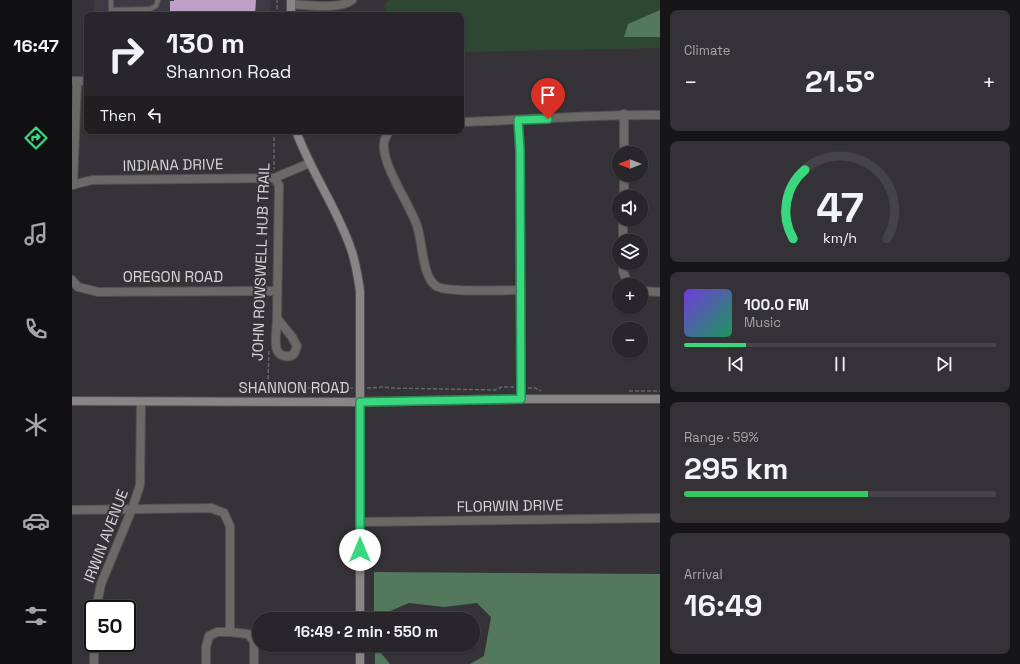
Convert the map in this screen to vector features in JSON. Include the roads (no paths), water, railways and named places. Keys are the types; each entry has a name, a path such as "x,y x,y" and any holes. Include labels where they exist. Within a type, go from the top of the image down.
{"street":[{"path":"291,2 333,6 348,3 352,0"},
{"path":"72,185 74,81"},
{"path":"464,122 624,114 660,114"},
{"path":"624,114 624,146"},
{"path":"518,120 520,150 521,399"},
{"path":"297,134 339,220 351,249 357,271 360,291 360,612"},
{"path":"387,134 384,147 388,165 417,224 428,276 437,286 450,290 521,290"},
{"path":"277,318 279,185 274,178 310,162"},
{"name":"INDIANA DRIVE","path":"72,185 92,180 274,178"},
{"name":"OREGON ROAD","path":"72,280 78,287 98,292 277,291"},
{"path":"648,291 660,292"},
{"name":"SHANNON ROAD","path":"72,401 360,402 521,399 660,399"},
{"name":"IRWIN AVENUE","path":"98,600 101,584 132,509 140,485 141,402"},
{"path":"72,510 211,508 224,513 230,526 230,632"},
{"name":"FLORWIN DRIVE","path":"360,522 660,518"},
{"path":"206,664 206,648 209,636 216,632 248,634 254,641 254,664"},
{"path":"94,652 94,664"},
{"path":"360,652 360,664"}],"lane":[{"path":"111,0 111,10 150,9 156,6 158,0"}]}
